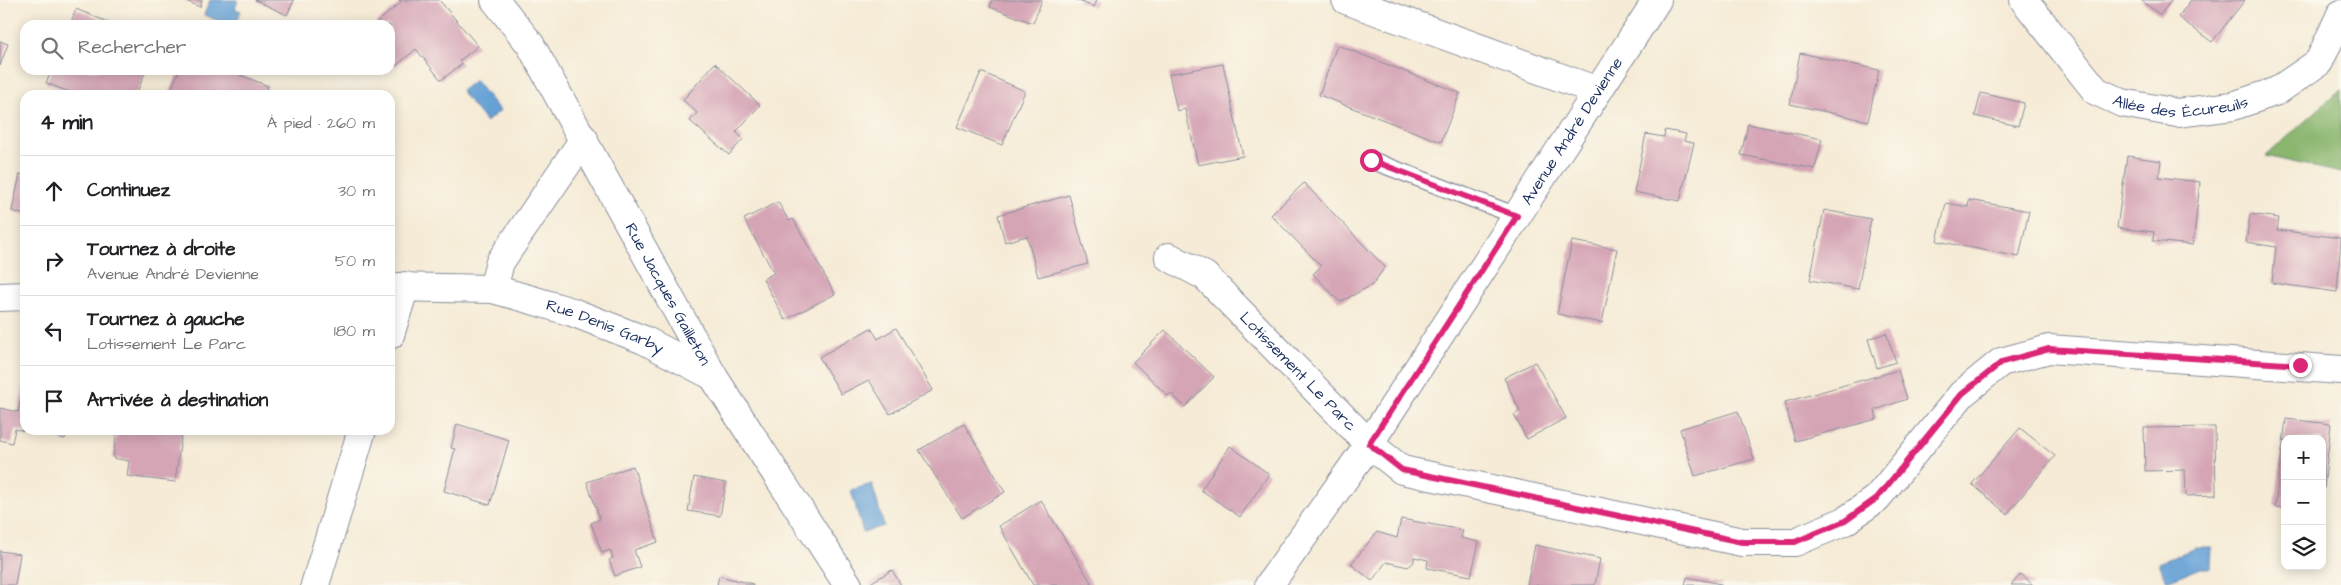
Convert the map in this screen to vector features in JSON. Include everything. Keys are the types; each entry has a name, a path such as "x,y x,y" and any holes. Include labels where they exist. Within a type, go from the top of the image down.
{"street":[{"name":"Rue Jacques Gailleton","path":"495,0 530,44 713,376 848,585"},
{"path":"1346,0 1598,92"},
{"name":"Avenue André Devienne","path":"1269,585 1369,444 1657,0"},
{"name":"Allée des Écureuils","path":"2024,0 2096,92 2122,103 2177,112 2233,106 2277,92 2319,62 2341,14"},
{"path":"493,289 500,262 584,139"},
{"name":"Lotissement Le Parc","path":"1169,257 1205,276 1369,444 1402,470 1742,542 1795,542 1845,521 1877,498 1962,394 2002,362 2049,349 2341,370"},
{"path":"395,300 397,286"},
{"name":"Rue Denis Garby","path":"397,286 493,289 572,312 644,340 713,376"},
{"path":"0,297 20,296"},
{"path":"315,585 360,435"}],"lane":[{"path":"1371,160 1517,216"}],"green space":[{"path":"2341,89 2341,173 2266,156"}],"water":[{"path":"210,0 238,0 235,9 241,11 237,20 216,20 204,15"},
{"path":"475,80 500,111 486,122 461,91"},
{"path":"872,484 884,526 863,532 851,490"},
{"path":"2195,548 2212,548 2211,568 2200,568 2167,581 2159,563"}],"building":[{"path":"184,0 202,0 200,7"},
{"path":"255,0 294,0 287,15"},
{"path":"399,0 439,0 478,46 459,61 462,64 441,80 416,49 396,66 395,20 380,20 401,2"},
{"path":"992,0 1042,0 1033,23 990,7"},
{"path":"1076,0 1097,0 1094,7"},
{"path":"2141,0 2172,0 2160,15"},
{"path":"2191,0 2245,0 2212,42 2178,17"},
{"path":"76,9 103,20 72,20"},
{"path":"0,41 8,44 0,66"},
{"path":"1337,45 1460,93 1441,142 1319,95"},
{"path":"1800,53 1879,70 1868,121 1790,104"},
{"path":"715,63 760,105 736,132 743,139 729,155 690,121 697,113 683,100"},
{"path":"1223,64 1243,156 1198,165 1185,109 1177,111 1169,74"},
{"path":"981,72 1025,91 1002,145 957,127"},
{"path":"50,75 144,75 138,90 64,90 46,83"},
{"path":"177,75 240,75 268,86 266,90 171,90"},
{"path":"1981,93 2024,103 2018,126 1975,116"},
{"path":"1748,124 1822,139 1815,169 1741,155"},
{"path":"1665,130 1686,134 1684,141 1694,143 1680,201 1634,192 1646,134 1664,137"},
{"path":"2127,156 2161,161 2159,177 2200,182 2193,245 2153,241 2154,232 2117,228"},
{"path":"20,174 20,213 12,211"},
{"path":"1304,183 1385,267 1372,285 1340,302 1313,274 1321,266 1271,215"},
{"path":"1069,195 1088,264 1038,277 1027,236 1005,242 998,215"},
{"path":"1969,200 2029,211 2019,257 1937,241 1946,203 1968,207"},
{"path":"778,202 789,221 793,219 835,294 785,320 763,279 774,273 744,219"},
{"path":"1824,210 1871,219 1858,289 1810,280"},
{"path":"2250,214 2279,218 2277,230 2341,238 2337,292 2272,283 2276,247 2246,242"},
{"path":"1572,241 1617,249 1602,323 1557,314"},
{"path":"871,328 878,339 896,328 933,390 890,414 869,380 841,394 819,357"},
{"path":"1165,330 1214,377 1185,407 1171,393 1168,396 1133,362"},
{"path":"1886,333 1896,362 1877,368 1868,339"},
{"path":"1535,362 1566,418 1527,439 1514,415 1520,411 1504,378"},
{"path":"1898,370 1907,399 1875,410 1877,419 1795,441 1785,402"},
{"path":"20,402 20,430 15,429 12,443 0,440 0,408 18,412"},
{"path":"1738,411 1754,459 1695,476 1680,429"},
{"path":"2286,419 2331,424 2326,470 2326,435 2284,435"},
{"path":"457,424 509,440 490,505 444,491 455,449 451,448"},
{"path":"964,424 1005,492 962,518 919,450"},
{"path":"2215,427 2216,495 2186,496 2185,470 2145,471 2144,428"},
{"path":"2020,428 2055,456 2007,514 1972,484"},
{"path":"48,435 66,435 65,439"},
{"path":"116,435 181,435 175,482 127,476 129,461 113,458"},
{"path":"1230,446 1269,474 1240,517 1201,490"},
{"path":"2281,459 2281,508 2275,507"},
{"path":"633,466 658,542 634,550 640,567 615,576 609,560 613,558 610,550 602,553 591,523 600,519 587,482"},
{"path":"694,477 726,483 720,516 688,511"},
{"path":"1041,500 1091,585 1033,585 999,526"},
{"path":"1401,519 1463,530 1461,538 1479,542 1471,576 1427,568 1428,560 1414,557 1414,562 1408,567 1386,562 1372,581 1351,564 1377,532 1397,538"},
{"path":"1535,545 1600,559 1595,585 1527,585"},
{"path":"0,551 20,554 15,585 0,585"},
{"path":"892,570 901,585 867,585"},
{"path":"2021,574 2033,585 2011,585"},
{"path":"719,576 753,584 753,585 717,585"},
{"path":"1687,577 1721,584 1721,585 1685,585"}],"route":[{"path":"1371,160 1517,216 1369,444 1402,470 1742,542 1795,542 1845,521 1877,498 1962,394 2002,362 2049,349 2300,365"}]}
